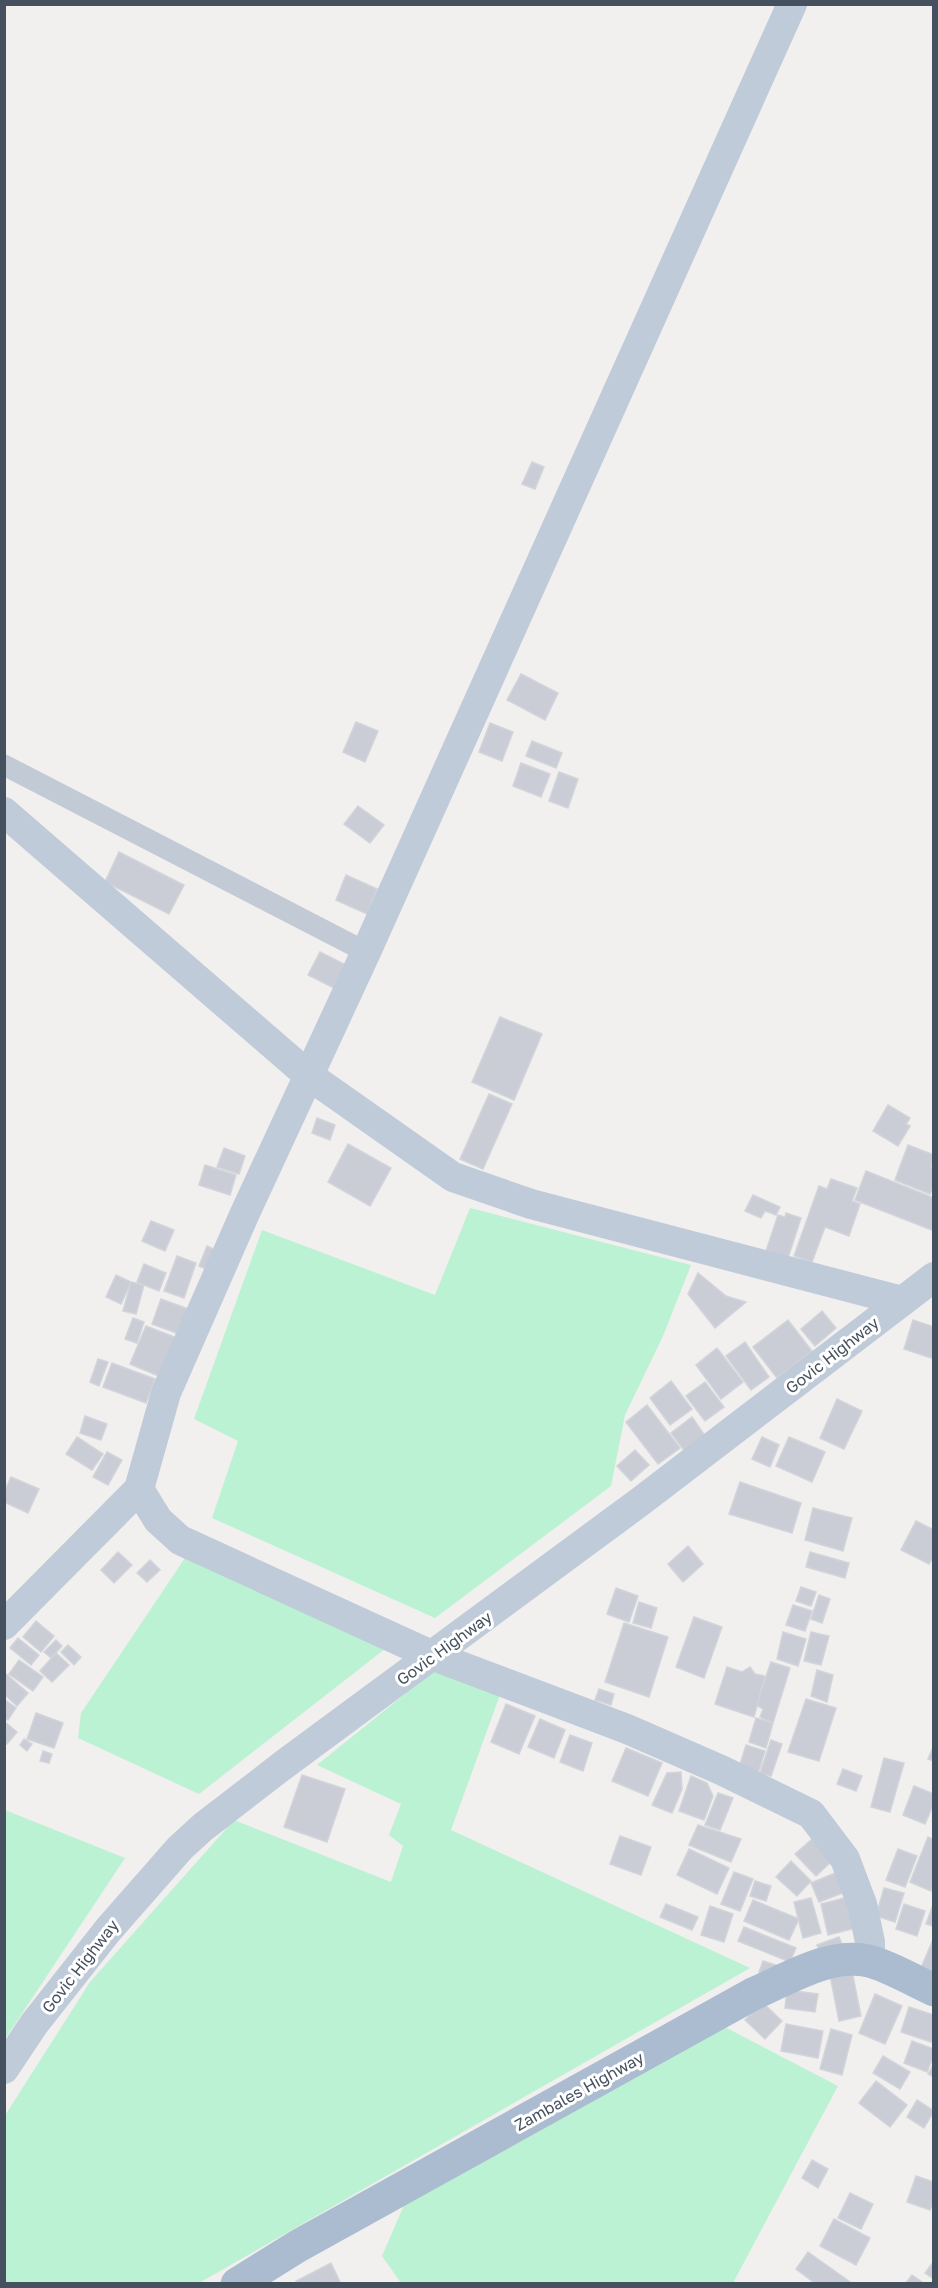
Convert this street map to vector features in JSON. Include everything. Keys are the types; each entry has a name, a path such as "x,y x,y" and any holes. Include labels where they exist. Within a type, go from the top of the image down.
{"main road":[{"name":"Zambales Highway","path":"237,2283 298,2246 753,1994 808,1969 844,1959 870,1961 933,1990"}],"street":[{"path":"4,1625 139,1489 166,1393 792,4"},
{"path":"4,765 366,952"},
{"path":"4,812 308,1075 453,1177 531,1204 902,1301"},
{"name":"Govic Highway","path":"4,2069 34,2024 79,1966 180,1848 286,1763 641,1501 933,1277"},
{"path":"139,1489 158,1520 180,1540 431,1654 627,1729 722,1770 811,1814 845,1859 862,1904 870,1942 870,1961"}],"green space":[{"path":"470,1208 691,1265 663,1336 625,1415 611,1486 435,1618 212,1518 238,1441 194,1419 262,1230 435,1295"},
{"path":"187,1555 385,1649 199,1794 78,1738 81,1713"},
{"path":"436,1669 501,1692 451,1830 750,1968 199,2283 5,2283 4,2117 90,1982 234,1820 391,1882 403,1846 389,1835 401,1804 317,1765"},
{"path":"5,1810 125,1858 5,2039"},
{"path":"721,2025 838,2086 733,2283 401,2283 382,2256 408,2196"}],"building":[{"path":"532,462 544,467 535,489 522,484"},
{"path":"521,674 558,693 545,720 507,700"},
{"path":"356,722 378,731 365,762 343,752"},
{"path":"490,723 513,732 502,761 479,752"},
{"path":"532,741 562,753 556,768 526,756"},
{"path":"521,763 550,774 541,797 513,786"},
{"path":"559,772 578,779 568,808 549,801"},
{"path":"358,806 384,825 370,843 344,824"},
{"path":"119,852 184,885 169,914 105,882"},
{"path":"346,875 377,889 367,914 336,900"},
{"path":"320,952 348,966 336,989 308,975"},
{"path":"500,1017 542,1034 514,1100 472,1082"},
{"path":"489,1094 512,1104 483,1169 460,1159"},
{"path":"888,1105 910,1118 906,1124 910,1126 898,1146 873,1131"},
{"path":"317,1118 335,1125 330,1140 312,1133"},
{"path":"348,1144 391,1168 370,1206 328,1182"},
{"path":"908,1145 934,1155 931,1167 934,1168 934,1186 930,1194 895,1180"},
{"path":"224,1148 245,1156 239,1174 217,1167"},
{"path":"205,1165 236,1175 230,1195 199,1185"},
{"path":"866,1171 934,1198 934,1231 855,1200"},
{"path":"831,1179 857,1188 852,1201 860,1204 849,1236 825,1227 812,1262 794,1256 819,1186 827,1189"},
{"path":"753,1195 780,1207 776,1215 765,1211 761,1218 745,1211"},
{"path":"786,1213 801,1218 788,1258 766,1251 778,1215 785,1217"},
{"path":"151,1221 174,1230 165,1251 142,1241"},
{"path":"207,1246 222,1253 213,1272 199,1266"},
{"path":"177,1256 196,1263 184,1298 164,1291"},
{"path":"144,1264 166,1273 159,1291 137,1282"},
{"path":"698,1273 726,1296 746,1302 715,1328 688,1294"},
{"path":"116,1275 131,1282 121,1304 106,1297"},
{"path":"131,1282 144,1285 136,1314 123,1311"},
{"path":"161,1299 191,1310 182,1335 152,1324"},
{"path":"822,1311 836,1328 815,1346 801,1329"},
{"path":"133,1318 144,1322 137,1343 125,1339"},
{"path":"788,1320 812,1351 777,1378 753,1347"},
{"path":"913,1320 934,1327 934,1359 904,1349"},
{"path":"146,1326 182,1340 166,1379 130,1364"},
{"path":"745,1342 769,1377 751,1390 726,1356"},
{"path":"717,1348 743,1382 721,1399 696,1365"},
{"path":"98,1359 108,1362 99,1386 90,1382"},
{"path":"112,1363 155,1379 146,1403 103,1387"},
{"path":"671,1381 692,1409 670,1425 650,1398"},
{"path":"705,1382 724,1407 705,1421 686,1396"},
{"path":"837,1399 862,1411 844,1449 820,1438"},
{"path":"647,1405 680,1448 658,1464 626,1422"},
{"path":"85,1416 107,1424 101,1440 80,1433"},
{"path":"692,1417 706,1437 686,1453 671,1433"},
{"path":"77,1437 103,1454 92,1470 66,1454"},
{"path":"762,1437 779,1445 770,1467 752,1459"},
{"path":"789,1437 825,1452 812,1482 776,1466"},
{"path":"635,1450 649,1465 631,1481 617,1466"},
{"path":"107,1452 122,1460 108,1485 93,1477"},
{"path":"11,1477 39,1489 28,1513 4,1502 4,1493"},
{"path":"740,1482 801,1503 792,1533 729,1514"},
{"path":"813,1508 852,1518 843,1551 805,1540"},
{"path":"916,1521 934,1530 934,1556 929,1564 901,1550"},
{"path":"688,1546 703,1564 683,1582 668,1564"},
{"path":"118,1552 132,1565 114,1583 101,1570"},
{"path":"810,1552 849,1563 845,1578 806,1567"},
{"path":"150,1560 160,1570 147,1582 137,1573"},
{"path":"801,1587 816,1592 811,1606 796,1601"},
{"path":"616,1588 638,1596 629,1622 607,1614"},
{"path":"819,1595 830,1599 822,1623 811,1619"},
{"path":"639,1602 657,1608 651,1628 633,1623"},
{"path":"793,1605 812,1611 805,1631 786,1625"},
{"path":"694,1617 722,1627 704,1678 676,1667"},
{"path":"36,1621 54,1636 41,1652 23,1637"},
{"path":"624,1623 668,1637 649,1697 605,1682"},
{"path":"783,1632 806,1639 798,1666 777,1659"},
{"path":"811,1632 829,1636 821,1665 804,1661"},
{"path":"18,1638 39,1655 31,1665 10,1648"},
{"path":"56,1640 62,1646 51,1658 44,1652"},
{"path":"68,1645 81,1657 74,1665 61,1652"},
{"path":"56,1653 69,1665 52,1682 40,1671"},
{"path":"19,1660 43,1677 33,1691 9,1674"},
{"path":"771,1662 790,1668 773,1723 760,1717 763,1709 756,1705"},
{"path":"727,1667 742,1672 750,1667 755,1674 765,1676 754,1717 715,1704"},
{"path":"817,1670 833,1675 827,1702 811,1696"},
{"path":"5,1673 28,1693 17,1706 4,1694"},
{"path":"599,1689 614,1694 611,1705 595,1700"},
{"path":"4,1699 16,1708 8,1720 4,1717"},
{"path":"806,1699 836,1708 819,1761 788,1752"},
{"path":"506,1704 535,1716 519,1754 491,1742"},
{"path":"36,1713 63,1723 54,1748 27,1739"},
{"path":"756,1718 773,1723 766,1748 749,1742"},
{"path":"540,1719 565,1730 554,1758 528,1747"},
{"path":"4,1721 17,1732 7,1744 4,1742"},
{"path":"570,1735 592,1743 583,1771 560,1762"},
{"path":"24,1739 32,1744 27,1751 20,1745"},
{"path":"771,1740 782,1744 771,1776 760,1773"},
{"path":"746,1745 765,1751 757,1777 738,1771"},
{"path":"934,1745 934,1761 928,1759"},
{"path":"626,1748 662,1763 648,1796 612,1781"},
{"path":"43,1751 52,1754 49,1763 40,1761"},
{"path":"884,1758 904,1763 890,1812 871,1807"},
{"path":"843,1769 862,1776 856,1791 837,1784"},
{"path":"681,1772 682,1789 672,1813 652,1805 667,1773"},
{"path":"302,1775 345,1789 327,1842 284,1827"},
{"path":"691,1776 707,1783 713,1796 704,1820 679,1811"},
{"path":"914,1786 934,1794 934,1803 925,1824 903,1815"},
{"path":"718,1793 733,1798 720,1830 705,1825"},
{"path":"698,1825 741,1839 731,1862 689,1845"},
{"path":"620,1836 651,1847 641,1875 610,1864"},
{"path":"928,1837 934,1840 934,1886 931,1891 910,1882"},
{"path":"812,1839 832,1861 816,1876 795,1854"},
{"path":"689,1849 729,1868 717,1894 677,1875"},
{"path":"898,1849 917,1856 905,1887 886,1880"},
{"path":"791,1861 811,1881 797,1896 776,1877"},
{"path":"840,1871 848,1891 819,1902 811,1883"},
{"path":"734,1872 753,1879 740,1911 721,1904"},
{"path":"755,1881 771,1886 766,1901 750,1896"},
{"path":"884,1888 904,1893 895,1922 876,1916"},
{"path":"848,1897 856,1928 828,1935 821,1904"},
{"path":"811,1898 821,1933 803,1938 794,1902"},
{"path":"753,1900 799,1919 789,1940 744,1921"},
{"path":"934,1902 934,1926 926,1924"},
{"path":"666,1904 698,1917 692,1930 660,1917"},
{"path":"904,1904 925,1911 917,1936 896,1929"},
{"path":"710,1906 733,1914 724,1942 701,1935"},
{"path":"744,1927 796,1948 790,1962 738,1941"},
{"path":"839,1937 845,1951 823,1959 817,1945"},
{"path":"932,1942 934,1943 934,1976 920,1970"},
{"path":"763,1961 779,1966 775,1977 759,1972"},
{"path":"851,1966 861,2016 839,2021 829,1970"},
{"path":"787,1990 818,1994 815,2012 785,2008"},
{"path":"875,1994 902,2006 885,2044 859,2033"},
{"path":"762,2002 782,2021 765,2039 745,2020"},
{"path":"909,2007 934,2015 934,2034 931,2042 901,2032"},
{"path":"786,2024 823,2031 818,2058 781,2051"},
{"path":"831,2029 852,2035 842,2075 820,2069"},
{"path":"912,2041 934,2049 927,2072 904,2063"},
{"path":"883,2056 910,2072 900,2089 873,2073"},
{"path":"934,2064 934,2077 928,2074"},
{"path":"876,2081 907,2105 890,2127 859,2103"},
{"path":"917,2100 934,2111 924,2128 907,2117"},
{"path":"812,2160 828,2169 818,2188 802,2178"},
{"path":"916,2176 934,2182 934,2201 930,2210 907,2202"},
{"path":"850,2193 873,2204 861,2229 838,2218"},
{"path":"834,2219 870,2238 856,2265 820,2246"},
{"path":"808,2252 853,2284 816,2284 796,2269"},
{"path":"934,2261 934,2279 925,2273"},
{"path":"331,2263 341,2284 297,2284 296,2281"},
{"path":"912,2275 925,2284 905,2284"}]}
